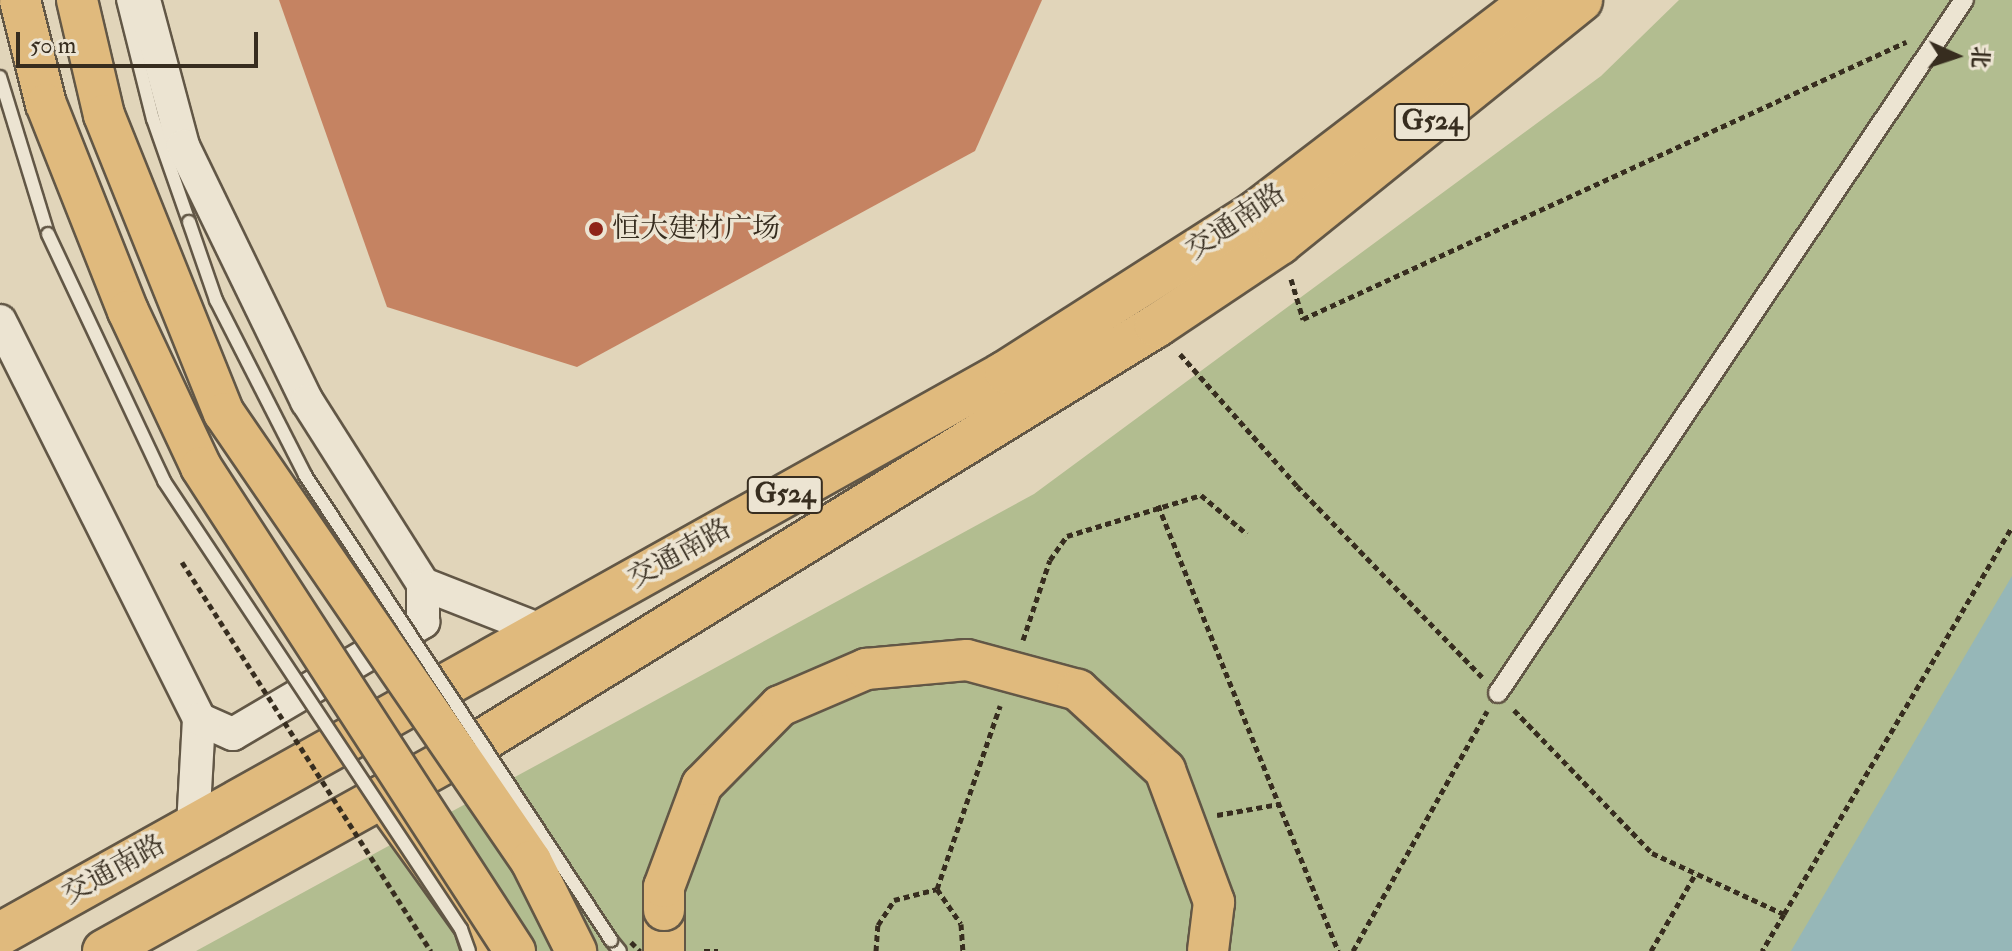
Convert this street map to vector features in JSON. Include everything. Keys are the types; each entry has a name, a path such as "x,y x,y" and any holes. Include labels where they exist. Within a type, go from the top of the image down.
{"highway":[{"name":"交通南路","path":"0,934 1006,372 1256,212 1533,0"},
{"name":"交通南路","path":"104,951 475,745 1156,326 1280,243 1581,0"}],"main road":[{"path":"20,0 46,104 128,311 201,467 515,951"},
{"path":"77,0 104,115 224,413 592,947"},
{"path":"664,951 664,887 702,785 780,706 866,669 967,660 1078,690 1165,770 1214,902 1208,951"},
{"path":"475,745 592,947"},
{"path":"382,796 474,924 483,951"}],"street":[{"path":"144,0 183,146 307,401 423,584 423,622 233,734 199,719"},
{"path":"1498,693 1964,0"},
{"path":"0,321 199,719 193,827"},
{"path":"423,584 543,631"}],"lane":[{"path":"123,0 153,119 216,300 305,475 592,947 620,951"},
{"path":"0,77 48,234 164,481 461,929 469,951"}],"path":[{"path":"1280,243 1303,319 1949,22"},
{"path":"1156,326 1297,486 1652,853 1784,914"},
{"path":"1020,647 1050,560 1067,536 1158,505 1201,495 1247,534"},
{"path":"1158,505 1338,951"},
{"path":"1762,951 2012,527"},
{"path":"182,562 431,951"},
{"path":"937,889 1005,691"},
{"path":"1353,951 1483,717"},
{"path":"1210,816 1279,804"},
{"path":"1651,951 1696,873"},
{"path":"876,951 878,925 894,900 937,889"},
{"path":"937,889 961,924 963,951"},
{"path":"704,951 718,951"}],"green space":[{"path":"1679,0 2012,0 2012,621 1803,951 196,951 1034,494 1601,76"}],"water":[{"path":"2012,576 2012,951 1791,951"}],"building":[{"name":"恒大建材广场","path":"279,0 1042,0 975,151 577,367 387,307"}],"place":[{"name":"恒大建材广场","path":"596,229"}]}
